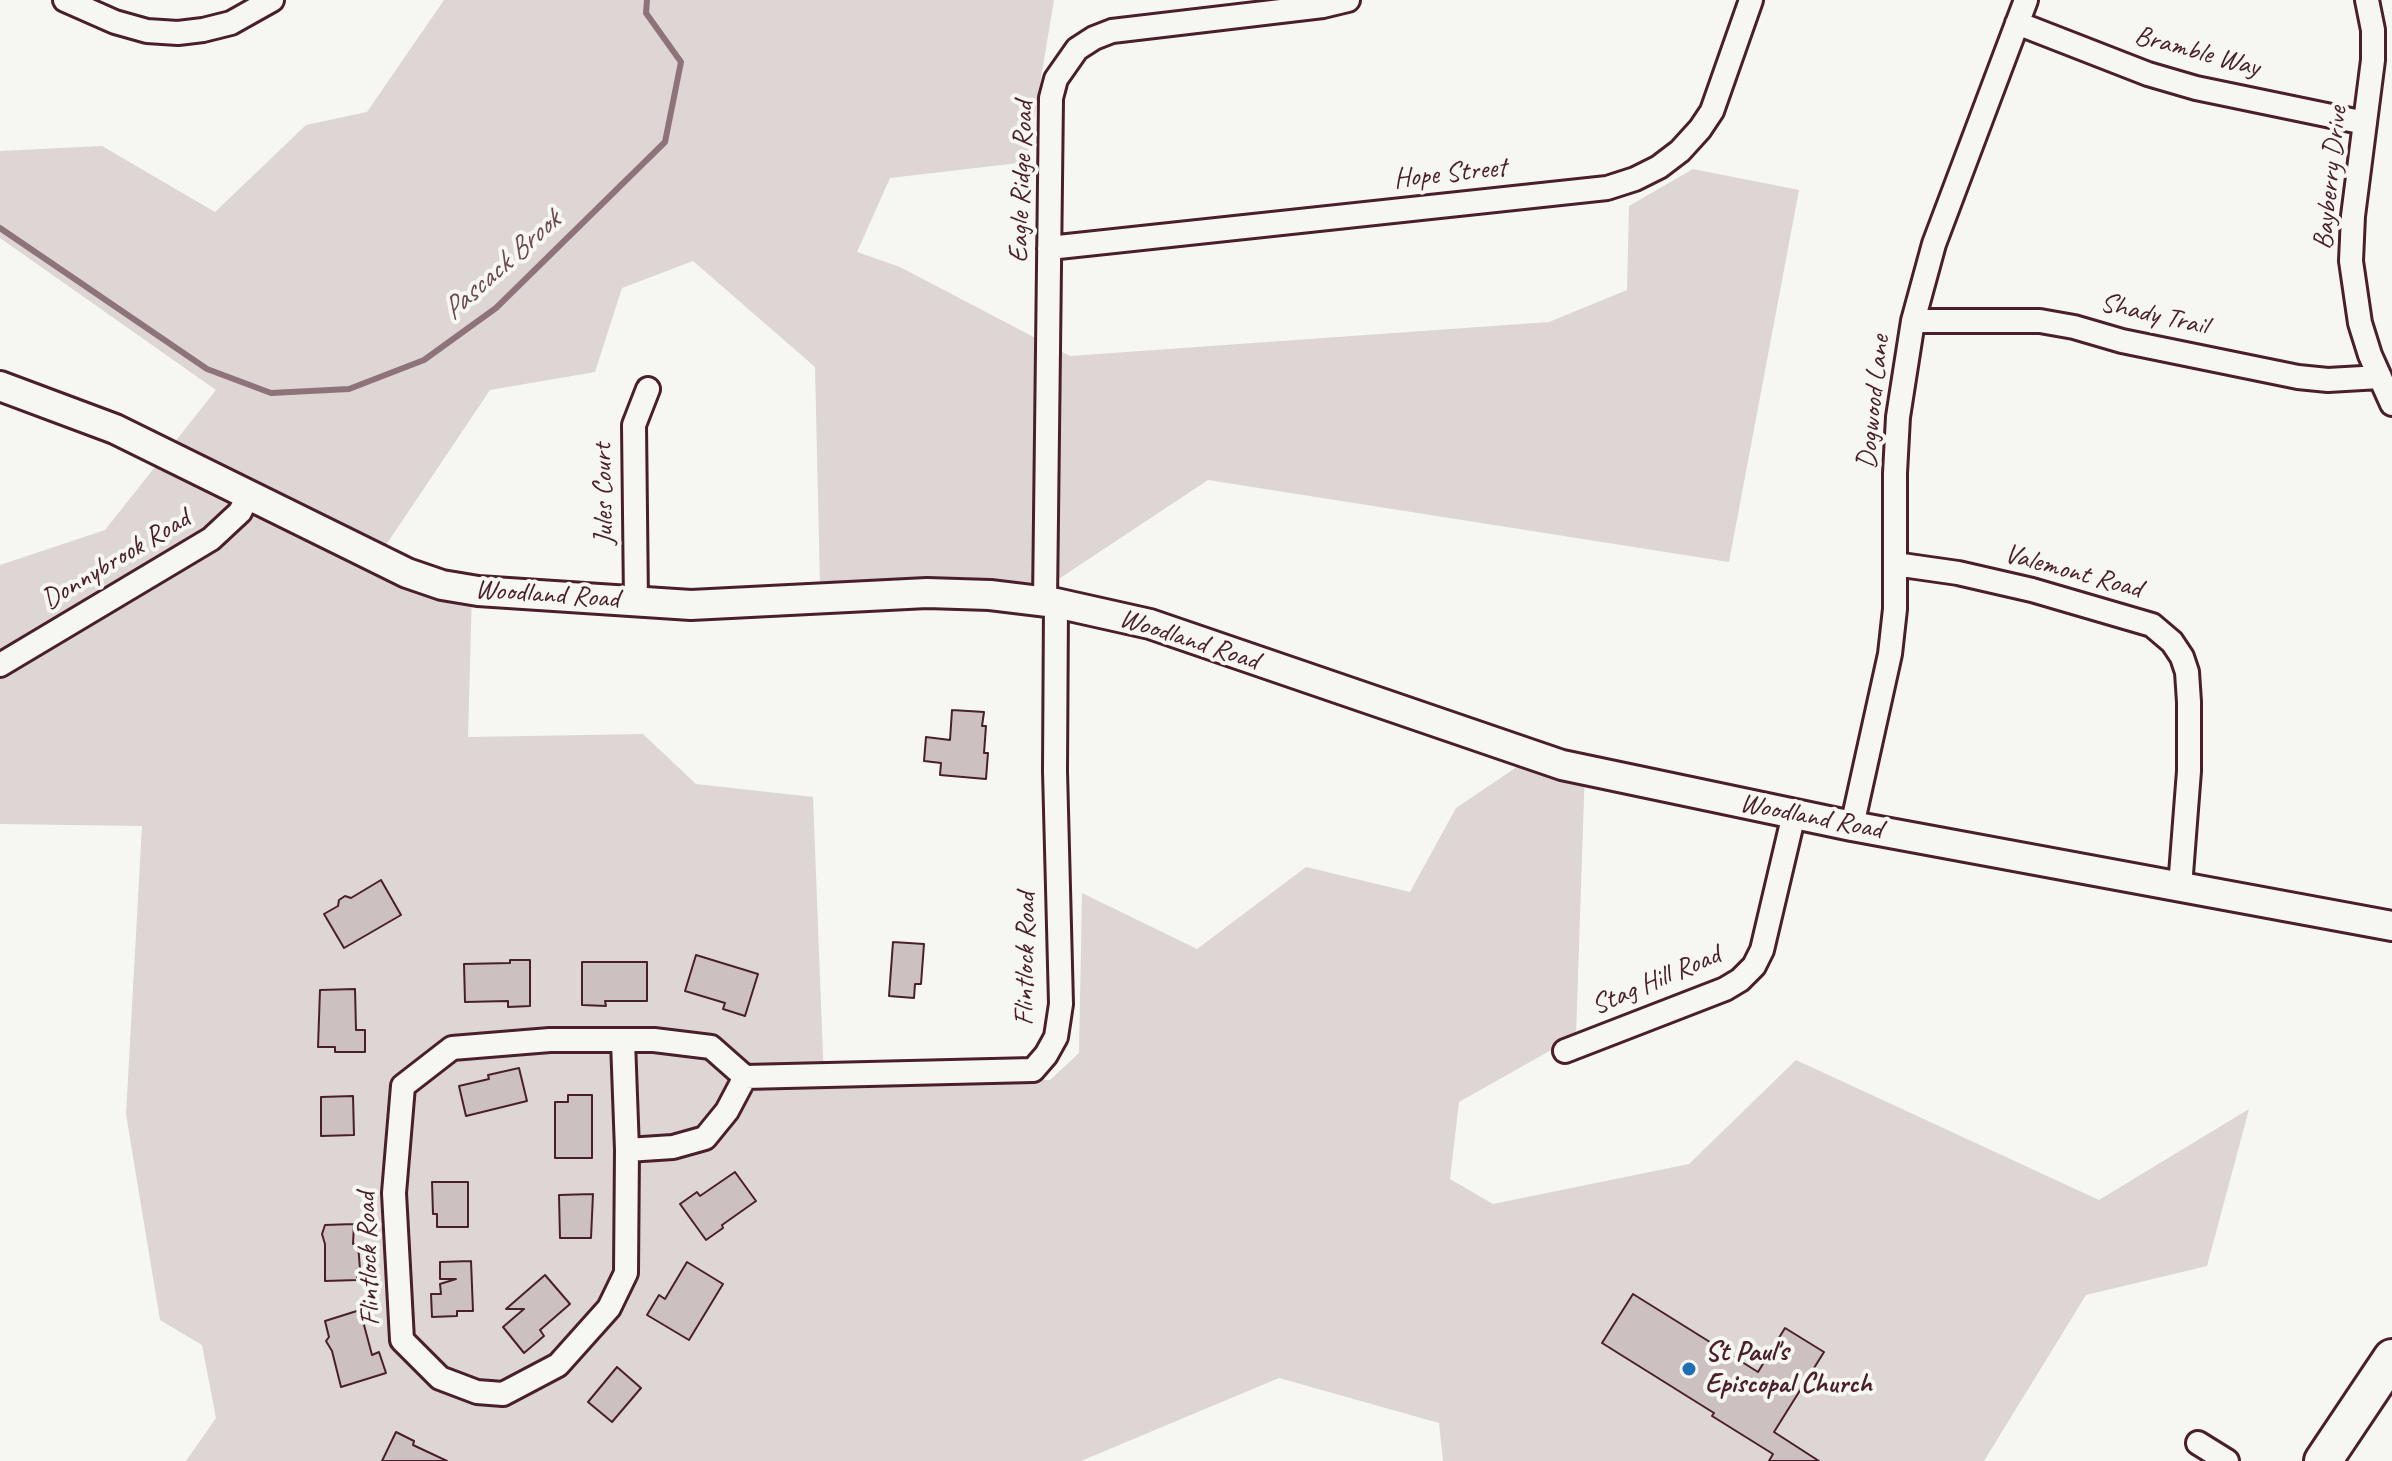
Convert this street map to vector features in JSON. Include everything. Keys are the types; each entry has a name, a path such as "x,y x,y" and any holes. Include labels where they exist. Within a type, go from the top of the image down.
{"main road":[{"path":"2323,1461 2392,1358"}],"street":[{"path":"65,0 115,22 147,31 178,33 231,23 272,0"},
{"name":"Eagle Ridge Road","path":"1051,602 1049,248 1051,98 1056,79 1077,49 1112,31 1323,6 1348,0"},
{"name":"Hope Street","path":"1049,248 1607,188 1635,179 1659,167 1680,151 1712,111 1751,0"},
{"name":"Dogwood Lane","path":"1852,826 1890,654 1895,609 1898,417 1913,321 1934,244 2026,0"},
{"name":"Bayberry Drive","path":"2367,0 2382,28 2373,60 2353,216 2351,261 2360,323 2392,404"},
{"name":"Bramble Way","path":"2017,23 2148,74 2196,88 2365,123"},
{"name":"Shady Trail","path":"1913,321 2040,321 2298,377 2328,380 2380,377"},
{"name":"Woodland Road","path":"0,386 115,429 407,573 442,585 478,591 691,605 927,593 990,595 1051,602 1150,624 1562,765 1852,826 2392,926"},
{"name":"Jules Court","path":"636,602 634,425 648,389"},
{"name":"Donnybrook Road","path":"0,665 211,539 240,512 249,494"},
{"name":"Valemont Road","path":"1895,564 1958,573 2032,590 2152,625 2172,642 2187,672 2189,702 2189,771 2180,887"},
{"name":"Flintlock Road","path":"623,1041 627,1150 626,1273 609,1308 558,1365 503,1394 477,1392 440,1378 402,1340 394,1193 403,1086 452,1048 550,1040 654,1040 711,1047 745,1077 1033,1070 1046,1055 1056,1037 1061,1004 1051,602"},
{"name":"Stag Hill Road","path":"1565,1051 1725,989 1754,966 1762,950 1794,814"},
{"path":"627,1150 673,1147 705,1138 727,1111 745,1077"},
{"path":"2198,1443 2227,1461"}],"shaded area":[{"path":"444,0 1054,0 1027,162 890,178 857,252 900,267 1070,356 1549,322 1627,290 1629,206 1693,169 1799,190 1729,562 1208,480 1054,582 820,586 815,367 693,261 622,288 595,372 490,390 384,548 472,591 468,737 643,734 696,784 813,797 824,1081 1050,1080 1079,1053 1082,893 1197,949 1306,867 1410,892 1456,808 1536,754 1585,768 1576,1036 1459,1102 1450,1179 1493,1204 1689,1164 1796,1060 2099,1200 2249,1109 2207,1266 2086,1295 1984,1461 1443,1461 1439,1423 1279,1378 1081,1461 186,1461 216,1418 202,1345 160,1320 126,1114 142,826 0,824 0,565 105,530 216,390 0,238 0,151 102,146 215,212 306,125 367,112"}],"building":[{"path":"952,710 984,712 984,753 988,753 986,779 940,775 941,763 924,761 926,737 950,740"},
{"path":"381,880 401,915 344,948 324,914 338,906 339,900 345,896 351,898"},
{"path":"893,942 924,944 921,984 915,984 914,998 889,996"},
{"path":"696,955 758,974 745,1016 723,1009 725,1003 685,991"},
{"path":"510,960 530,960 530,1006 508,1007 508,1001 465,1002 464,964 510,963"},
{"path":"582,962 647,962 647,1001 605,1001 606,1006 582,1005"},
{"path":"355,989 356,1030 365,1030 365,1052 335,1052 335,1047 318,1047 320,990"},
{"path":"519,1068 527,1101 466,1116 459,1086"},
{"path":"568,1095 592,1095 592,1158 555,1158 555,1102 568,1102"},
{"path":"353,1096 354,1135 321,1136 321,1097"},
{"path":"735,1172 756,1201 706,1240 680,1204 697,1192 700,1196"},
{"path":"432,1182 468,1182 468,1227 437,1227 437,1214 433,1214"},
{"path":"593,1194 591,1238 560,1238 559,1195"},
{"path":"354,1224 353,1244 358,1244 360,1269 357,1269 357,1280 325,1281 322,1234 325,1225"},
{"path":"471,1261 473,1311 457,1311 457,1316 432,1317 431,1294 441,1294 440,1284 456,1279 440,1279 440,1262"},
{"path":"687,1262 723,1284 689,1340 647,1315 659,1295 665,1299"},
{"path":"545,1275 570,1304 540,1330 544,1336 524,1353 503,1327 524,1309 506,1309"},
{"name":"St Paul's Episcopal Church","path":"1633,1294 1758,1372 1785,1328 1824,1352 1774,1432 1819,1461 1769,1461 1773,1454 1602,1343"},
{"path":"360,1310 372,1355 379,1352 386,1373 341,1387 332,1351 326,1341 329,1337 325,1321"},
{"path":"617,1367 641,1388 612,1422 588,1402"},
{"path":"396,1432 414,1441 413,1445 447,1461 382,1461"}],"waterway":[{"name":"Pascack Brook","path":"0,228 207,369 271,393 349,389 424,360 496,308 665,142 681,62 646,13 647,0"}],"place":[{"name":"St Paul's Episcopal Church","path":"1689,1369"}]}
